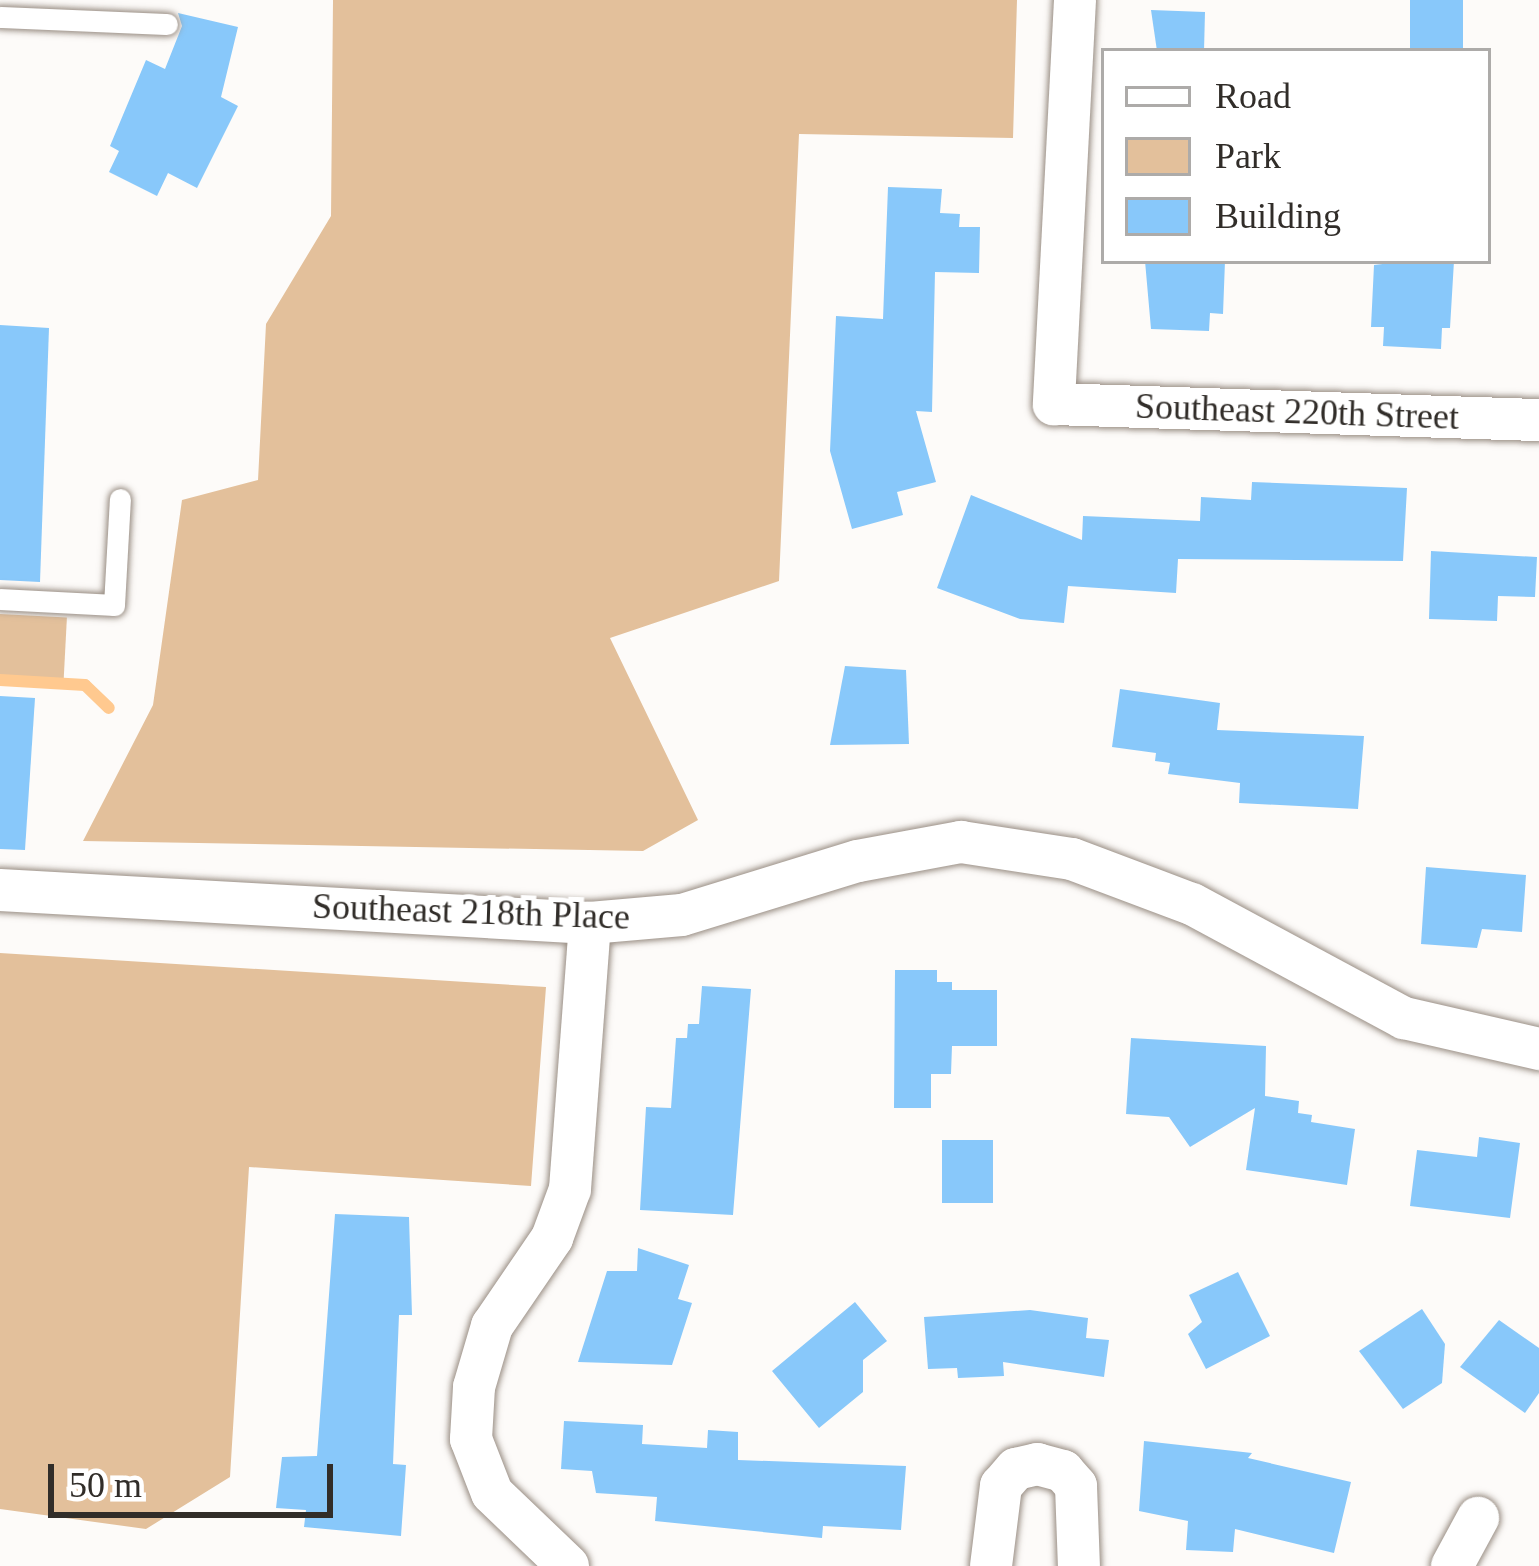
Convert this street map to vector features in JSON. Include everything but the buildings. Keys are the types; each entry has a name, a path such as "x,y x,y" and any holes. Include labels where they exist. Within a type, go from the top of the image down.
{"street":[{"name":"Southeast 220th Street","path":"1075,0 1054,404 1539,420"},
{"name":"Southeast 218th Place","path":"0,890 590,922 682,916 858,861 962,842 1072,859 1192,904 1404,1018 1539,1049"},
{"path":"568,1566 492,1493 471,1439 474,1387 492,1326 552,1238 570,1190 590,922"},
{"path":"991,1566 1000,1486 1016,1469 1037,1463 1063,1471 1076,1486 1079,1566"},
{"path":"1452,1566 1478,1518"}],"lane":[{"path":"0,17 167,24"},
{"path":"0,598 114,605 120,500"}],"green space":[{"path":"333,0 1017,0 1013,138 799,134 779,581 610,638 698,820 643,851 83,841 153,705 182,500 258,480 266,324 331,216"},
{"path":"0,614 67,618 64,680 0,677"},
{"path":"0,953 546,987 531,1186 249,1167 230,1477 146,1529 0,1509"}],"waterway":[{"path":"0,680 85,685 109,708"}]}
